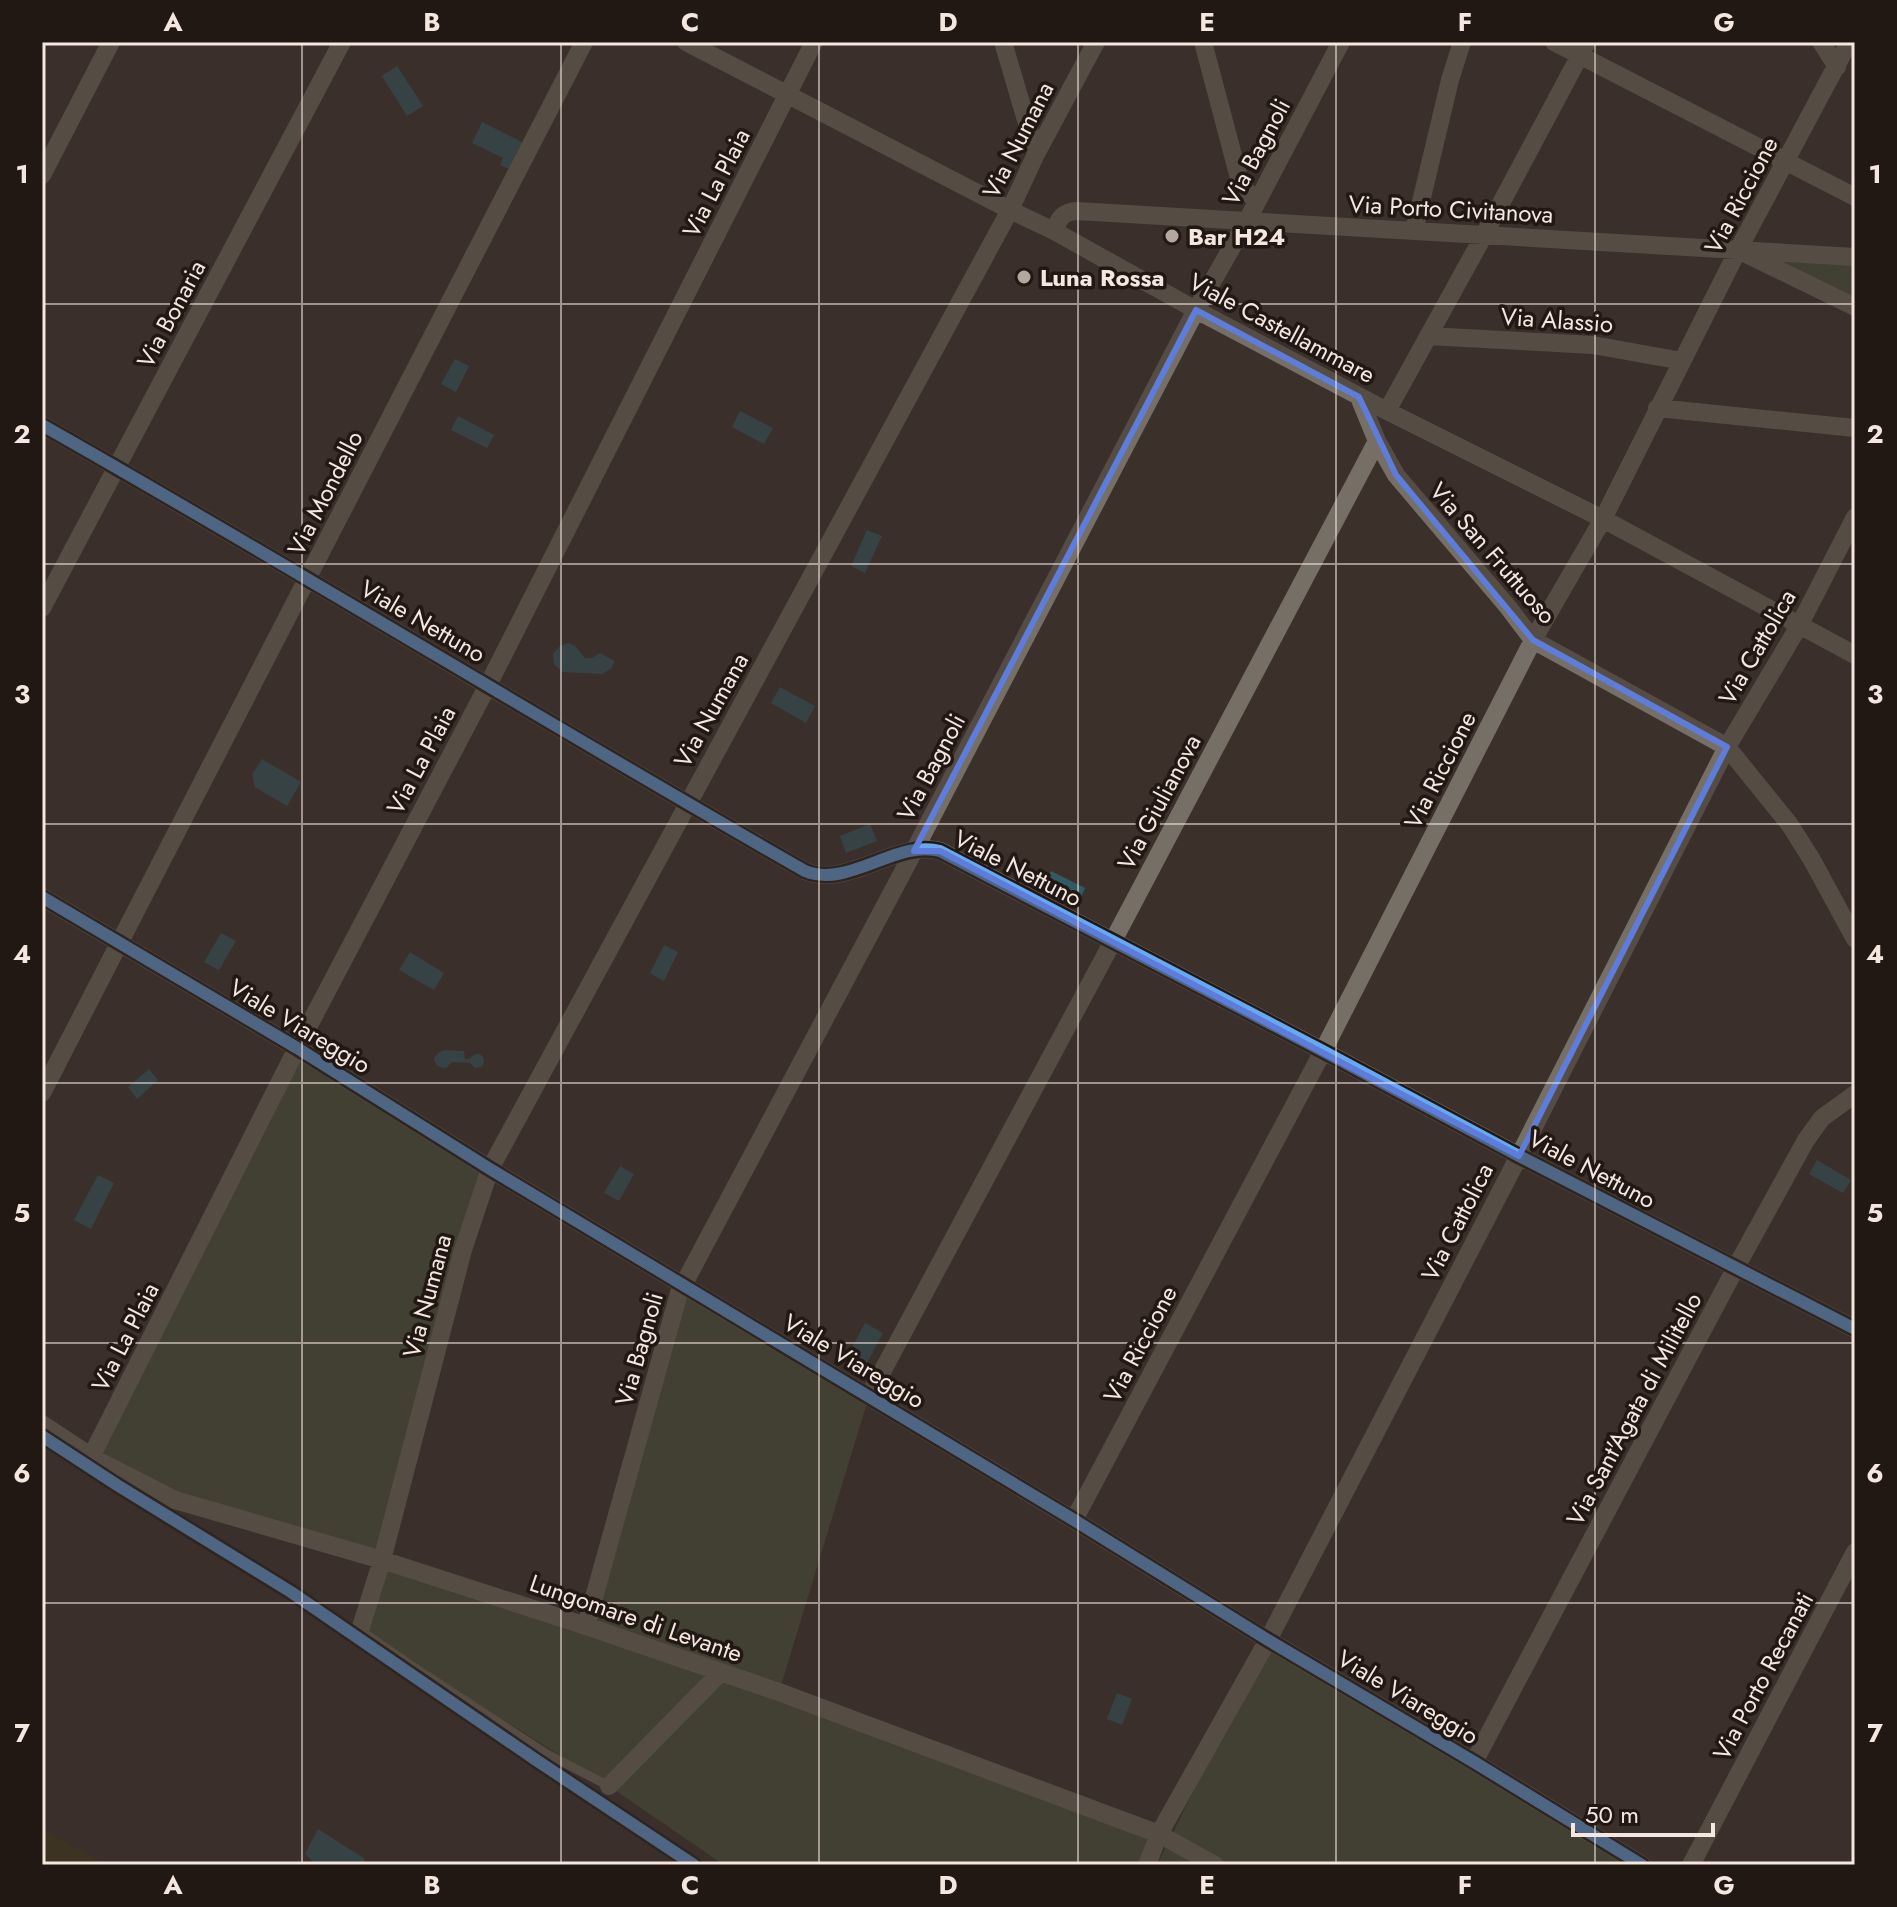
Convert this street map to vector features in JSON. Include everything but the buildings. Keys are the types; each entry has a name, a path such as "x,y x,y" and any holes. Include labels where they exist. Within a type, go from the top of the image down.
{"street":[{"path":"42,175 111,42"},
{"name":"Via Bonaria","path":"42,608 342,42"},
{"name":"Via Mondello","path":"42,1093 584,42"},
{"name":"Viale Castellammare","path":"686,42 1054,231 1359,397 1603,519 1855,655"},
{"name":"Via La Plaia","path":"91,1457 297,1048 488,685 814,42"},
{"path":"1003,42 1036,154"},
{"name":"Via Numana","path":"360,1630 382,1560 463,1250 490,1169 1010,210 1096,42"},
{"path":"1203,42 1239,178 1256,201"},
{"name":"Via Bagnoli","path":"586,1626 683,1284 914,851 1196,310 1247,221 1341,42"},
{"path":"1414,231 1462,42"},
{"path":"1554,42 1583,49 1855,197"},
{"path":"1821,42 1837,67"},
{"name":"Via Riccione","path":"1074,1520 1323,1051 1533,640 1603,519 1738,250 1849,42"},
{"path":"1387,411 1583,49"},
{"name":"Via Porto Civitanova","path":"1054,231 1060,217 1073,211 1855,257"},
{"path":"1738,250 1855,307"},
{"name":"Via Alassio","path":"1428,336 1593,345 1682,361"},
{"name":"Via San Fruttuoso","path":"1359,397 1377,441 1396,475 1533,640 1727,747 1790,825 1855,939"},
{"path":"1657,408 1855,428"},
{"name":"Viale Nettuno","path":"42,425 813,874 840,873 914,851 940,851 1855,1329"},
{"name":"Via Giulianova","path":"869,1396 1377,441"},
{"name":"Via Cattolica","path":"1147,1865 1159,1834 1268,1640 1727,747 1799,626 1855,517"},
{"name":"Viale Viareggio","path":"42,897 297,1048 490,1169 1642,1865"},
{"name":"Via Sant'Agata di Militello","path":"1474,1762 1735,1269 1812,1131 1828,1113 1855,1094"},
{"name":"Lungomare di Levante","path":"42,1424 91,1457 175,1500 382,1560 779,1692 1159,1834 1215,1865"},
{"name":"Via Porto Recanati","path":"1691,1865 1855,1552"},
{"path":"609,1786 721,1672"}],"lane":[{"path":"360,1630 547,1754 609,1786"}],"highlighted area":[{"path":"1196,310 1359,397 1396,475 1533,640 1727,747 1519,1156 940,851 914,851"}],"green space":[{"path":"1761,256 1855,262 1855,299"},
{"path":"297,1048 490,1169 382,1560 175,1500 91,1457"},
{"path":"683,1284 869,1396 779,1692 1159,1834 1146,1865 724,1865 609,1786 360,1630 382,1560 586,1627"},
{"path":"1268,1640 1641,1865 1157,1865"}],"sand":[{"path":"42,1829 104,1864 42,1865"}],"water":[{"path":"397,66 423,106 407,116 382,76"},
{"path":"482,122 522,142 509,169 500,165 503,158 472,143"},
{"path":"455,359 469,366 456,392 441,384"},
{"path":"740,411 773,428 764,444 732,427"},
{"path":"458,416 494,435 487,448 451,430"},
{"path":"867,530 882,536 865,573 851,566"},
{"path":"568,643 585,658 600,653 615,661 611,669 602,674 562,672 554,664 553,654"},
{"path":"780,687 815,706 806,723 771,703"},
{"path":"262,759 301,782 287,806 255,787 252,774"},
{"path":"870,824 877,841 846,853 840,836"},
{"path":"1051,871 1085,888 1078,904 1043,886"},
{"path":"221,933 236,941 219,970 204,962"},
{"path":"664,945 678,952 664,981 650,973"},
{"path":"410,952 444,973 434,990 399,970"},
{"path":"444,1050 464,1051 465,1059 480,1054 483,1064 475,1068 470,1063 452,1062 446,1068 441,1067 434,1058"},
{"path":"149,1069 158,1080 137,1099 128,1087"},
{"path":"1817,1160 1851,1180 1843,1193 1809,1174"},
{"path":"620,1166 634,1174 619,1201 604,1193"},
{"path":"98,1175 114,1183 91,1229 74,1220"},
{"path":"865,1323 883,1333 867,1363 849,1353"},
{"path":"1117,1693 1132,1699 1122,1725 1107,1719"},
{"path":"318,1829 365,1859 362,1865 317,1865 305,1854"}],"cycle path":[{"path":"42,425 805,871 821,875 838,874 907,852 924,849 940,851 1855,1329"},
{"path":"42,897 297,1048 490,1169 1642,1865"},
{"path":"42,1436 291,1592 694,1865"}],"place":[{"name":"Bar H24","path":"1172,236"},
{"name":"Luna Rossa","path":"1024,277"}]}
